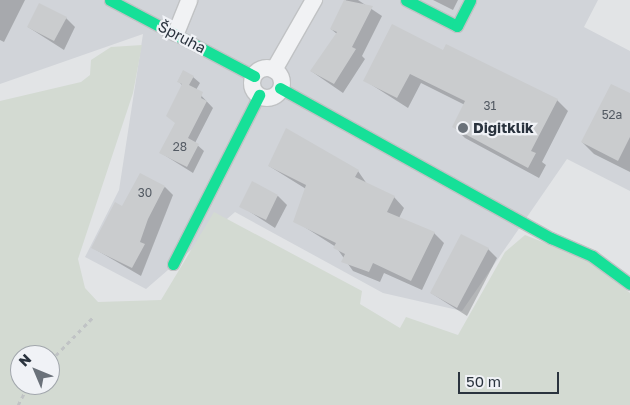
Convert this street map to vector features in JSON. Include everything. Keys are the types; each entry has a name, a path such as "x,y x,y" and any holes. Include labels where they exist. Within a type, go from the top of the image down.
{"street":[{"name":"Špruha","path":"110,0 176,33 254,76"},
{"path":"176,33 189,0"},
{"path":"314,0 274,70 280,88 551,238 592,256 630,284"},
{"path":"406,0 457,26 470,0"},
{"path":"274,70 263,68 254,76 252,86 259,95 271,97 280,88"},
{"path":"173,264 259,95"}],"path":[{"path":"60,351 94,316"}],"shaded area":[{"path":"0,0 598,0 584,27 630,51 630,191 567,159 462,311 383,293 235,212 146,289 85,257 119,190 143,34 0,84"},
{"path":"142,45 133,93 78,259 85,288 98,302 161,300 214,212 362,291 360,304 400,328 406,317 458,335 505,252 525,235 586,259 630,293 630,405 0,405 0,101 81,82 90,75 91,60 111,47"}],"building":[{"path":"344,0 373,6 352,47 356,49 334,84 310,71 337,32 330,29"},
{"path":"39,3 67,17 54,41 27,27"},
{"path":"392,24 443,50 446,44 558,99 531,151 536,153 528,168 452,127 465,101 410,74 397,98 363,81"},
{"path":"183,70 194,76 189,85 203,92 201,98 207,101 188,138 199,144 187,167 159,153 175,123 166,116 182,84 177,82"},
{"path":"611,84 630,93 630,137 618,161 581,142"},
{"path":"286,128 359,170 355,177 395,196 387,212 435,232 411,281 373,263 369,272 341,262 345,254 333,248 336,243 293,222 306,185 268,166"},
{"path":"140,173 165,186 148,219 140,242 145,244 132,268 91,248 115,202 122,206"},
{"path":"252,181 278,195 266,220 239,207"},
{"path":"461,234 489,248 457,308 430,293"}],"traffic: fast":[{"path":"110,0 254,76"},
{"path":"406,0 457,26 470,0"},
{"path":"280,88 551,238 592,256 630,284"},
{"path":"173,264 259,95"}],"place":[{"name":"Digitklik","path":"463,128"}]}
